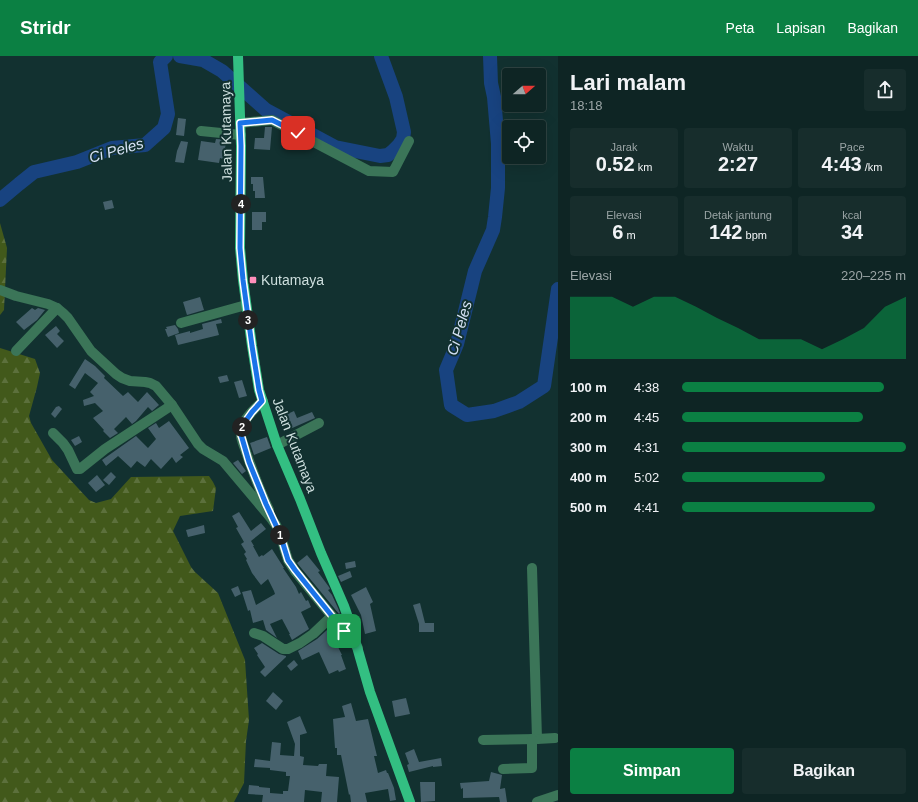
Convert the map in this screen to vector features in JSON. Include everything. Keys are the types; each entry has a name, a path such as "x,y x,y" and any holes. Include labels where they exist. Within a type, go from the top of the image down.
{"main road":[{"name":"Jalan Kutamaya","path":"238,58 241,135 240,248 246,305 262,401 277,445 344,606 358,648 370,692 410,802"}],"street":[{"path":"240,123 272,120 370,172 393,172 409,141"},
{"path":"201,131 241,135"},
{"path":"0,290 57,308 68,318 91,351 116,374 130,381 150,383 156,386 172,405 198,444 203,449 228,465 276,525"},
{"path":"181,323 246,305"},
{"path":"16,350 57,308"},
{"path":"262,401 246,420 240,432 249,462 280,534 288,560 358,648"},
{"path":"53,433 63,443 76,467 80,470 105,450 172,405"},
{"path":"277,445 319,423"},
{"path":"503,770 532,768 535,739 532,568"},
{"path":"254,632 267,638 283,649 288,649 313,634 332,616"},
{"path":"482,740 557,739"},
{"path":"537,802 558,795"}],"green space":[{"path":"0,223 7,248 4,310 0,315"},
{"path":"0,348 35,359 40,373 29,416 31,423 52,460 89,500 96,503 111,499 131,477 209,476 213,482 216,488 213,511 180,516 173,531 191,567 218,593 245,660 249,720 246,741 244,783 234,802 0,802"}],"building":[{"path":"178,118 186,119 184,136 176,135"},
{"path":"265,127 272,127 270,150 254,149 255,138 264,138"},
{"path":"216,139 230,140 230,144 226,143 223,159 220,158 219,163 198,160 201,141 215,143"},
{"path":"181,141 188,142 184,163 175,162"},
{"path":"251,177 263,177 265,198 255,198 253,184 251,184"},
{"path":"112,200 114,208 105,210 103,202"},
{"path":"252,212 266,212 266,222 262,222 262,230 252,230"},
{"path":"200,297 204,310 187,315 183,302"},
{"path":"32,308 35,310 38,308 45,310 37,320 24,330 16,322"},
{"path":"221,319 222,323 216,324 219,335 178,345 175,335 203,329 202,324"},
{"path":"175,325 179,333 168,337 165,329 167,329 166,327"},
{"path":"56,326 60,331 57,334 64,341 57,348 45,335"},
{"path":"85,359 95,366 105,376 104,378 123,396 128,392 138,402 147,392 159,405 152,411 148,407 132,424 126,417 114,429 118,433 110,438 93,418 103,411 95,403 84,406 83,400 94,396 90,392 98,383 85,373 75,389 69,385"},
{"path":"227,375 229,381 220,383 218,377"},
{"path":"242,380 247,396 239,398 234,382"},
{"path":"59,406 62,409 55,418 51,414 56,407"},
{"path":"294,411 297,418 312,412 315,418 290,429 283,416"},
{"path":"169,421 189,448 180,455 183,457 176,463 172,457 161,469 151,459 145,467 137,461 131,468 118,456 106,466 102,460 136,436 148,448 156,439 148,428 156,423 159,428"},
{"path":"79,436 82,442 75,446 71,440"},
{"path":"267,437 271,448 254,455 250,443"},
{"path":"238,460 246,471 242,474 233,463"},
{"path":"111,472 116,477 109,485 103,480"},
{"path":"97,475 105,485 96,492 88,483"},
{"path":"239,512 251,531 261,523 266,529 251,541 259,557 262,555 263,556 272,549 299,594 301,592 306,601 308,600 311,607 301,612 309,629 292,640 282,619 270,624 277,638 266,630 263,620 253,623 250,610 248,611 242,592 251,590 256,605 275,594 268,579 261,585 252,573 246,560 247,559 244,554 246,552 241,544 244,542 236,528 238,527 232,516"},
{"path":"204,525 205,533 188,537 186,530"},
{"path":"307,555 320,571 318,572 329,587 330,589 328,590 338,608 339,614 297,563"},
{"path":"355,561 356,567 346,569 345,563"},
{"path":"350,571 352,577 341,582 338,576"},
{"path":"238,586 241,594 235,597 231,589"},
{"path":"366,587 373,602 370,604 376,631 365,634 361,615 351,595"},
{"path":"420,603 425,623 434,623 434,632 419,632 419,624 413,605"},
{"path":"327,630 334,639 342,655 346,669 339,672 338,670 329,674 319,652 302,660 298,651 317,639"},
{"path":"262,643 279,654 286,656 265,677 260,672 265,667 254,648"},
{"path":"294,660 298,665 291,671 287,666"},
{"path":"273,692 283,701 276,710 266,701"},
{"path":"406,698 410,714 395,717 392,701"},
{"path":"351,703 356,721 368,719 377,756 374,756 378,773 386,770 388,773 394,788 396,800 390,801 388,789 365,793 367,802 351,802 341,755 337,755 337,748 335,748 333,719 345,717 342,706"},
{"path":"300,716 307,733 300,735 300,756 304,757 303,765 318,766 319,764 327,764 326,776 339,777 337,802 321,802 322,792 305,790 304,802 262,802 263,795 248,794 249,785 270,788 270,793 283,794 283,791 288,791 290,776 286,776 286,772 270,770 270,768 254,767 255,759 270,761 272,742 281,743 280,755 294,756 295,744 287,722"},
{"path":"414,749 419,762 441,758 442,766 433,766 409,772 407,765 409,764 405,753"},
{"path":"491,772 502,775 500,789 505,788 507,802 500,802 499,797 463,798 463,788 461,789 460,783 489,781"},
{"path":"420,782 435,782 435,801 421,802"}],"waterway":[{"name":"Ci Peles","path":"0,200 34,172 77,162 112,148 145,145 164,128 168,114 160,62 166,56"},
{"name":"Ci Peles","path":"180,56 203,60 222,71 266,110 335,147 380,156 388,155 393,151 403,139 404,132 396,97 381,56"},
{"name":"Ci Peles","path":"490,56 491,83 494,97 498,144 498,188 495,217 493,230 475,271 457,344 446,370 451,405 467,415 494,411 519,402 544,386 558,289"}],"place":[{"name":"Kutamaya","path":"253,280"}],"route":[{"path":"298,133 272,120 240,123 240,248 252,346 262,401 246,420 240,432 249,462 280,534 288,560 344,631"}]}
